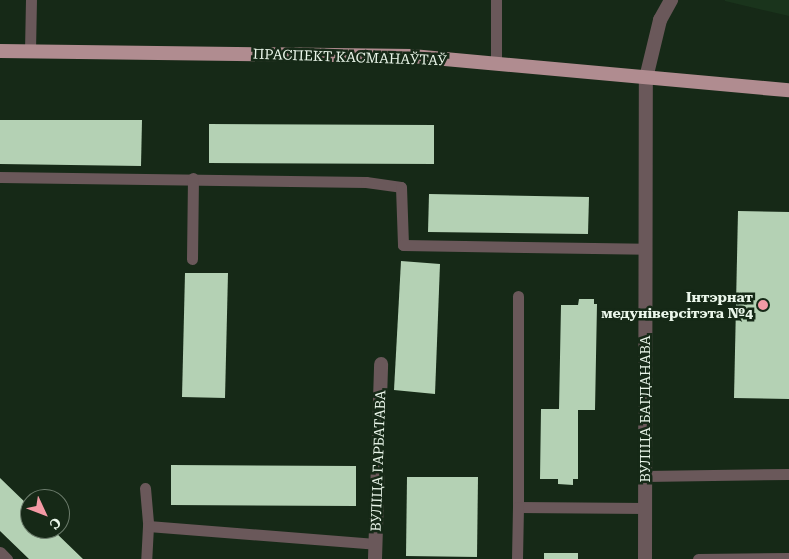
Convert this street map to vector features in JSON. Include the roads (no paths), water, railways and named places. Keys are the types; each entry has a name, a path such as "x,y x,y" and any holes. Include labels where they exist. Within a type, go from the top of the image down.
{"main road":[{"name":"ПРАСПЕКТ КАСМАНАЎТАЎ","path":"0,50 412,56 789,90"}],"street":[{"name":"ВУЛІЦА БАГДАНАВА","path":"645,559 646,78 660,20 671,0"},
{"name":"ВУЛІЦА ГАРБАТАВА","path":"375,559 381,364"}],"lane":[{"path":"30,51 31,0"},
{"path":"496,0 496,64"},
{"path":"0,178 192,178 366,182 401,187 403,245 645,249"},
{"path":"192,178 192,259"},
{"path":"517,559 518,296"},
{"path":"645,476 789,474"},
{"path":"145,488 148,526 146,559"},
{"path":"518,507 645,508"},
{"path":"148,526 375,544"},
{"path":"0,552 7,559"},
{"path":"698,559 789,558"}],"place":[{"name":"Інтэрнат медуніверсітэта №4","path":"763,305"}]}
